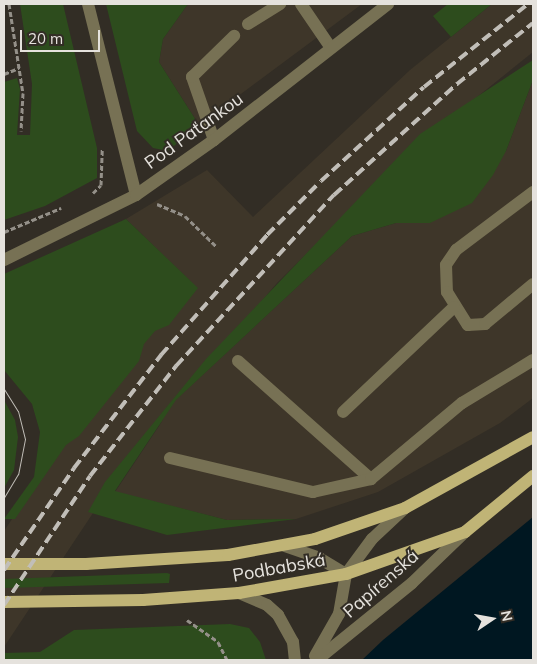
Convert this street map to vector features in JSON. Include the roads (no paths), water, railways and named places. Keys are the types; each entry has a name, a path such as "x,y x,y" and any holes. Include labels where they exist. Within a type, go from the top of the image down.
{"main road":[{"name":"Podbabská","path":"4,564 86,564 228,555 284,546 346,531 405,508 533,437"},
{"name":"Podbabská","path":"4,602 143,600 239,594 346,574 465,532 533,476"}],"street":[{"path":"88,4 136,195"},
{"path":"248,24 280,4"},
{"path":"301,4 332,48"},
{"name":"Pod Paťankou","path":"4,260 136,195 214,140 388,4"},
{"path":"214,140 192,77 234,36"},
{"path":"533,192 456,250 446,265 447,292 454,307 468,324 485,324 533,284"},
{"path":"343,412 454,307"},
{"path":"170,458 313,492 370,479 462,403 533,360"},
{"path":"238,361 370,479"},
{"name":"Papírenská","path":"312,660 329,636 339,614 346,574 372,539 405,508"},
{"name":"Papírenská","path":"317,660 412,583 465,532"},
{"path":"284,546 319,558 346,574"},
{"path":"239,594 267,605 278,615 293,642 295,660"}],"water":[{"path":"533,517 533,660 362,660 383,640"}],"tram line":[{"path":"4,389 18,411 25,439 18,474 4,497"}],"railway":[{"path":"4,570 74,468 161,355 267,235 321,181 424,87 528,4"},
{"path":"4,605 90,476 176,366 334,195 457,84 533,23"}]}
